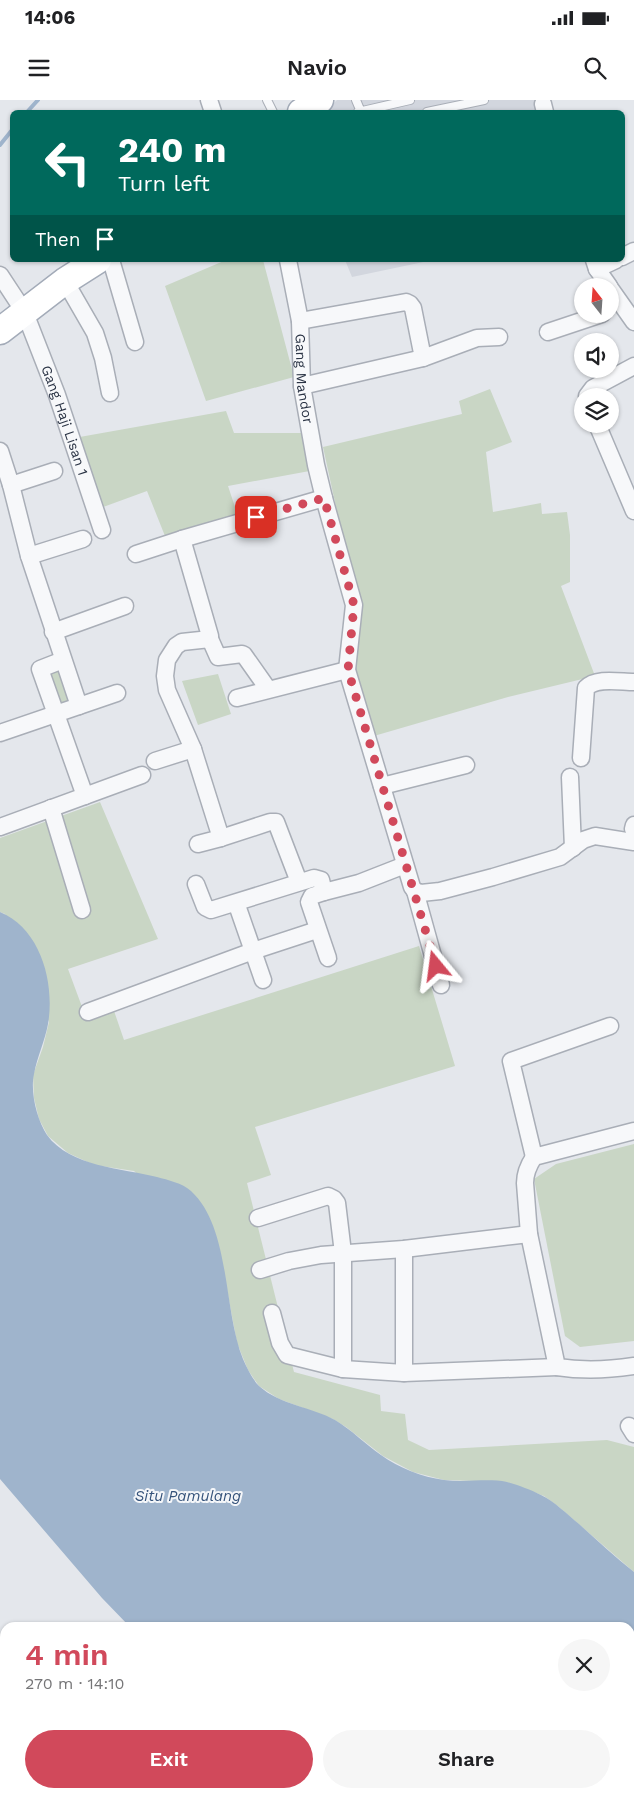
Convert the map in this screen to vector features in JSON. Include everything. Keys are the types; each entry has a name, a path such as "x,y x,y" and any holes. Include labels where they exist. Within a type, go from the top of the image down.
{"main road":[{"path":"304,110 320,100"},
{"path":"0,331 65,281 97,262"}],"street":[{"path":"101,262 135,342"},
{"name":"Gang Mandor","path":"288,262 300,321 302,386 324,498 354,605 348,670"},
{"path":"596,264 605,278"},
{"name":"Gang Haji Lisan 1","path":"0,275 24,313 57,395 102,530"},
{"path":"65,281 95,333 103,358 110,393"},
{"path":"300,321 406,302 413,308 423,358"},
{"path":"619,311 634,322"},
{"path":"548,332 575,323"},
{"path":"302,386 423,358 477,338 499,337"},
{"path":"593,388 634,366"},
{"path":"601,433 634,511"},
{"path":"0,451 11,485 29,556 79,706"},
{"path":"11,485 54,471"},
{"path":"136,554 324,498"},
{"path":"29,556 83,539"},
{"path":"182,539 210,632 210,639 218,657 244,655 268,690"},
{"path":"53,632 125,606"},
{"path":"210,639 182,642 176,646 167,660 165,670 167,690 193,749 221,838"},
{"path":"63,660 40,669 54,714 84,796"},
{"path":"237,698 348,670 441,984"},
{"path":"581,758 586,688 596,682 634,682"},
{"path":"0,733 117,693"},
{"path":"155,761 193,749"},
{"path":"382,786 466,765"},
{"path":"0,827 142,775"},
{"path":"570,778 573,848"},
{"path":"51,808 82,910"},
{"path":"198,844 270,822 276,822 299,882"},
{"path":"415,891 422,893 440,891 554,859 584,840 595,836 634,832"},
{"path":"328,958 309,902 312,896 359,883 405,865"},
{"path":"196,884 205,906 211,910 314,878 321,880 324,892"},
{"path":"238,908 263,980"},
{"path":"88,1012 253,951 318,930"},
{"path":"557,1367 529,1234 525,1175 534,1158 510,1061 610,1026"},
{"path":"534,1158 634,1131"},
{"path":"258,1218 307,1202 331,1197 337,1203 343,1253 343,1369"},
{"path":"260,1270 321,1255 404,1249 529,1234"},
{"path":"404,1249 404,1373"},
{"path":"272,1313 280,1343 287,1356 343,1369 404,1373 557,1367 575,1370 609,1370 634,1366"}],"lane":[{"path":"368,110 410,100"},
{"path":"436,110 484,100"}],"shaded area":[{"path":"337,100 541,100 544,110 327,110"},
{"path":"346,262 423,262 352,277"}],"green space":[{"path":"221,262 264,262 294,377 206,401 165,286"},
{"path":"490,389 512,442 486,452 493,512 541,503 542,514 567,512 570,535 570,582 561,586 595,676 508,697 367,738 351,670 356,599 323,447 462,414 459,401"},
{"path":"226,411 234,433 310,433 315,470 228,486 238,516 165,536 147,491 95,510 74,438"},
{"path":"63,660 79,706 54,714 40,669"},
{"path":"218,674 231,714 198,725 182,681"},
{"path":"100,802 158,939 68,969 85,1015 113,1008 124,1040 419,946 455,1066 255,1127 271,1175 247,1183 294,1372 380,1395 381,1411 405,1414 408,1440 429,1450 607,1440 634,1447 634,1572 544,1496 506,1482 444,1480 413,1472 383,1456 333,1419 279,1399 259,1386 248,1370 237,1343 219,1247 134,1171 94,1165 68,1153 48,1136 39,1119 34,1098 33,1075 49,1022 5,914 0,912 0,838"},
{"path":"634,1144 634,1341 580,1347 565,1336 534,1179 556,1164"}],"water":[{"name":"Situ Pamulang","path":"0,912 14,920 26,931 35,944 47,975 50,1008 48,1024 33,1081 35,1106 43,1129 57,1146 83,1160 98,1165 166,1179 191,1191 204,1207 213,1226 225,1270 237,1339 246,1366 259,1386 276,1398 335,1420 381,1455 411,1471 427,1477 444,1480 492,1480 507,1482 541,1495 551,1501 634,1572 634,1622 125,1622 102,1598 0,1479"}],"waterway":[{"path":"29,110 38,100"},
{"path":"0,145 10,132"}],"route":[{"path":"256,517 324,498 354,605 348,670 436,966"}]}
